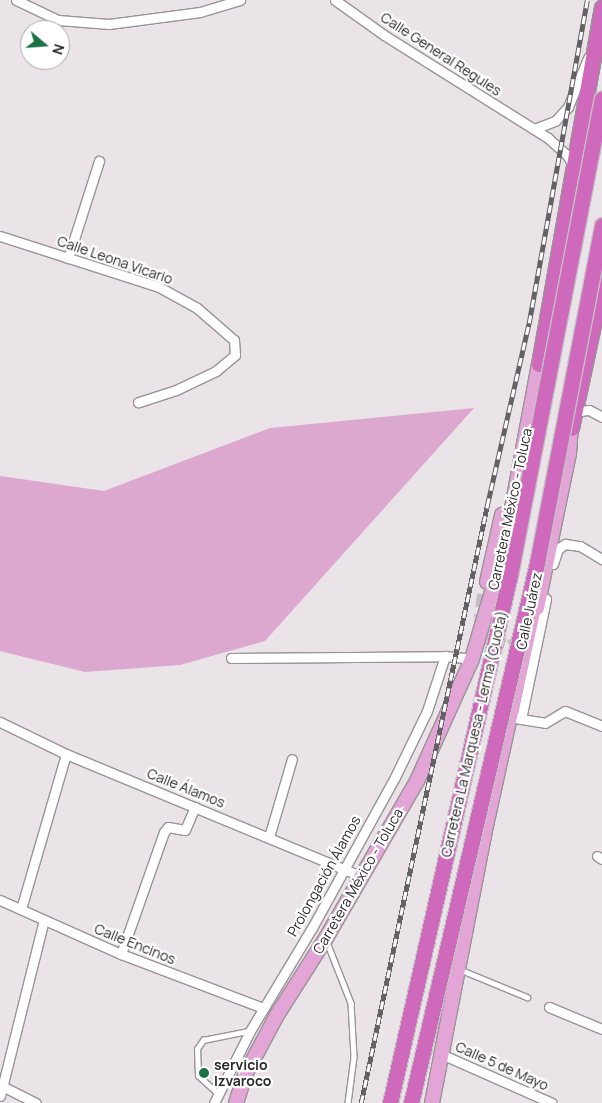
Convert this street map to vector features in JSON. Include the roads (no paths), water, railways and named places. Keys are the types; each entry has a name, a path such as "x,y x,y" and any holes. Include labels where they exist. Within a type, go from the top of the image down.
{"highway":[{"name":"Carretera México - Toluca","path":"539,364 602,8"},
{"name":"Carretera La Marquesa - Lerma (Cuota)","path":"390,1103 508,585 602,99"},
{"name":"Carretera La Marquesa - Lerma (Cuota)","path":"411,1103 537,563 602,225"},
{"path":"571,428 602,284"}],"main road":[{"path":"484,594 518,435 539,364"},
{"name":"Carretera México - Toluca","path":"236,1103 244,1075 277,1014 363,877 417,781 472,660 504,551 539,364"},
{"path":"537,609 569,454 571,428"},
{"path":"432,1103 484,835 516,718 571,428"}],"street":[{"path":"16,0 47,16 60,20"},
{"path":"32,0 65,20"},
{"path":"70,23 109,24 191,13 240,0"},
{"name":"Calle General Regules","path":"335,0 384,35 558,146 575,168"},
{"path":"534,130 555,121 568,106 598,34"},
{"path":"68,258 99,161"},
{"name":"Calle Leona Vicario","path":"0,236 142,281 178,297 225,331 236,344 233,358 216,371 176,390 138,402"},
{"path":"574,412 589,410 602,416"},
{"name":"Calle Juárez","path":"516,718 555,554 563,545 572,544 602,559"},
{"path":"231,658 445,656 472,660"},
{"name":"Prolongación Álamos","path":"214,1103 217,1093 250,1031 346,868 427,711 445,656"},
{"path":"516,718 545,723 565,711 602,726"},
{"name":"Calle Álamos","path":"0,722 66,754 346,868 363,877"},
{"path":"21,909 66,754"},
{"path":"269,837 292,759"},
{"path":"121,954 164,832 168,828 185,830 195,807"},
{"name":"Calle Encinos","path":"0,900 121,954 263,1008"},
{"path":"0,1096 44,920"},
{"path":"549,1007 602,1030"},
{"name":"Calle 5 de Mayo","path":"441,1054 552,1103"},
{"path":"2,1086 36,1103"}],"lane":[{"path":"326,938 352,1003 354,1056 348,1103"},
{"path":"458,968 527,997"},
{"path":"217,1093 198,1076 196,1063 202,1040 250,1031"}],"tunnel":[{"path":"484,594 481,618 483,632 491,641 510,647 526,639"}],"railway":[{"path":"361,1103 487,506 529,323 587,0"}],"place":[{"name":"servicio Izvaroco","path":"204,1073"}]}
